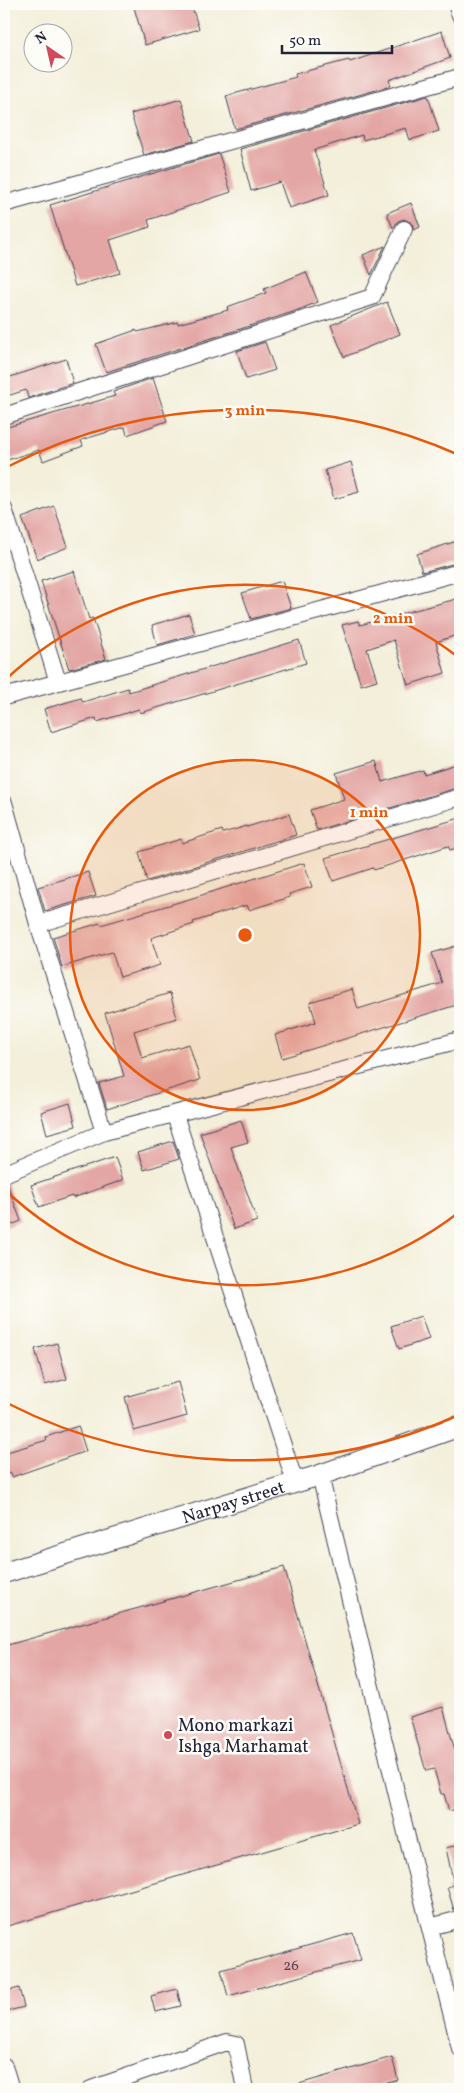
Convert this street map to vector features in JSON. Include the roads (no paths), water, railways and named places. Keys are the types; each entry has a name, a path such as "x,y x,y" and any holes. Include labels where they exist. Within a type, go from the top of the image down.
{"main road":[{"name":"Narpay street","path":"4,1572 320,1475 460,1426"}],"street":[{"path":"456,4 460,15"},
{"path":"4,204 460,77"},
{"path":"4,416 372,297 404,228"},
{"path":"4,509 58,682"},
{"path":"4,697 460,572"},
{"path":"38,924 460,797"},
{"path":"4,803 38,924 104,1132"},
{"path":"4,1174 104,1132 460,1040"},
{"path":"176,1114 295,1482"},
{"path":"320,1475 460,2048"},
{"path":"430,1927 460,1919"},
{"path":"91,2089 227,2042 236,2044 245,2089"},
{"path":"4,2066 11,2089"}],"place":[{"name":"Mono markazi Ishga Marhamat","path":"168,1735"}]}
